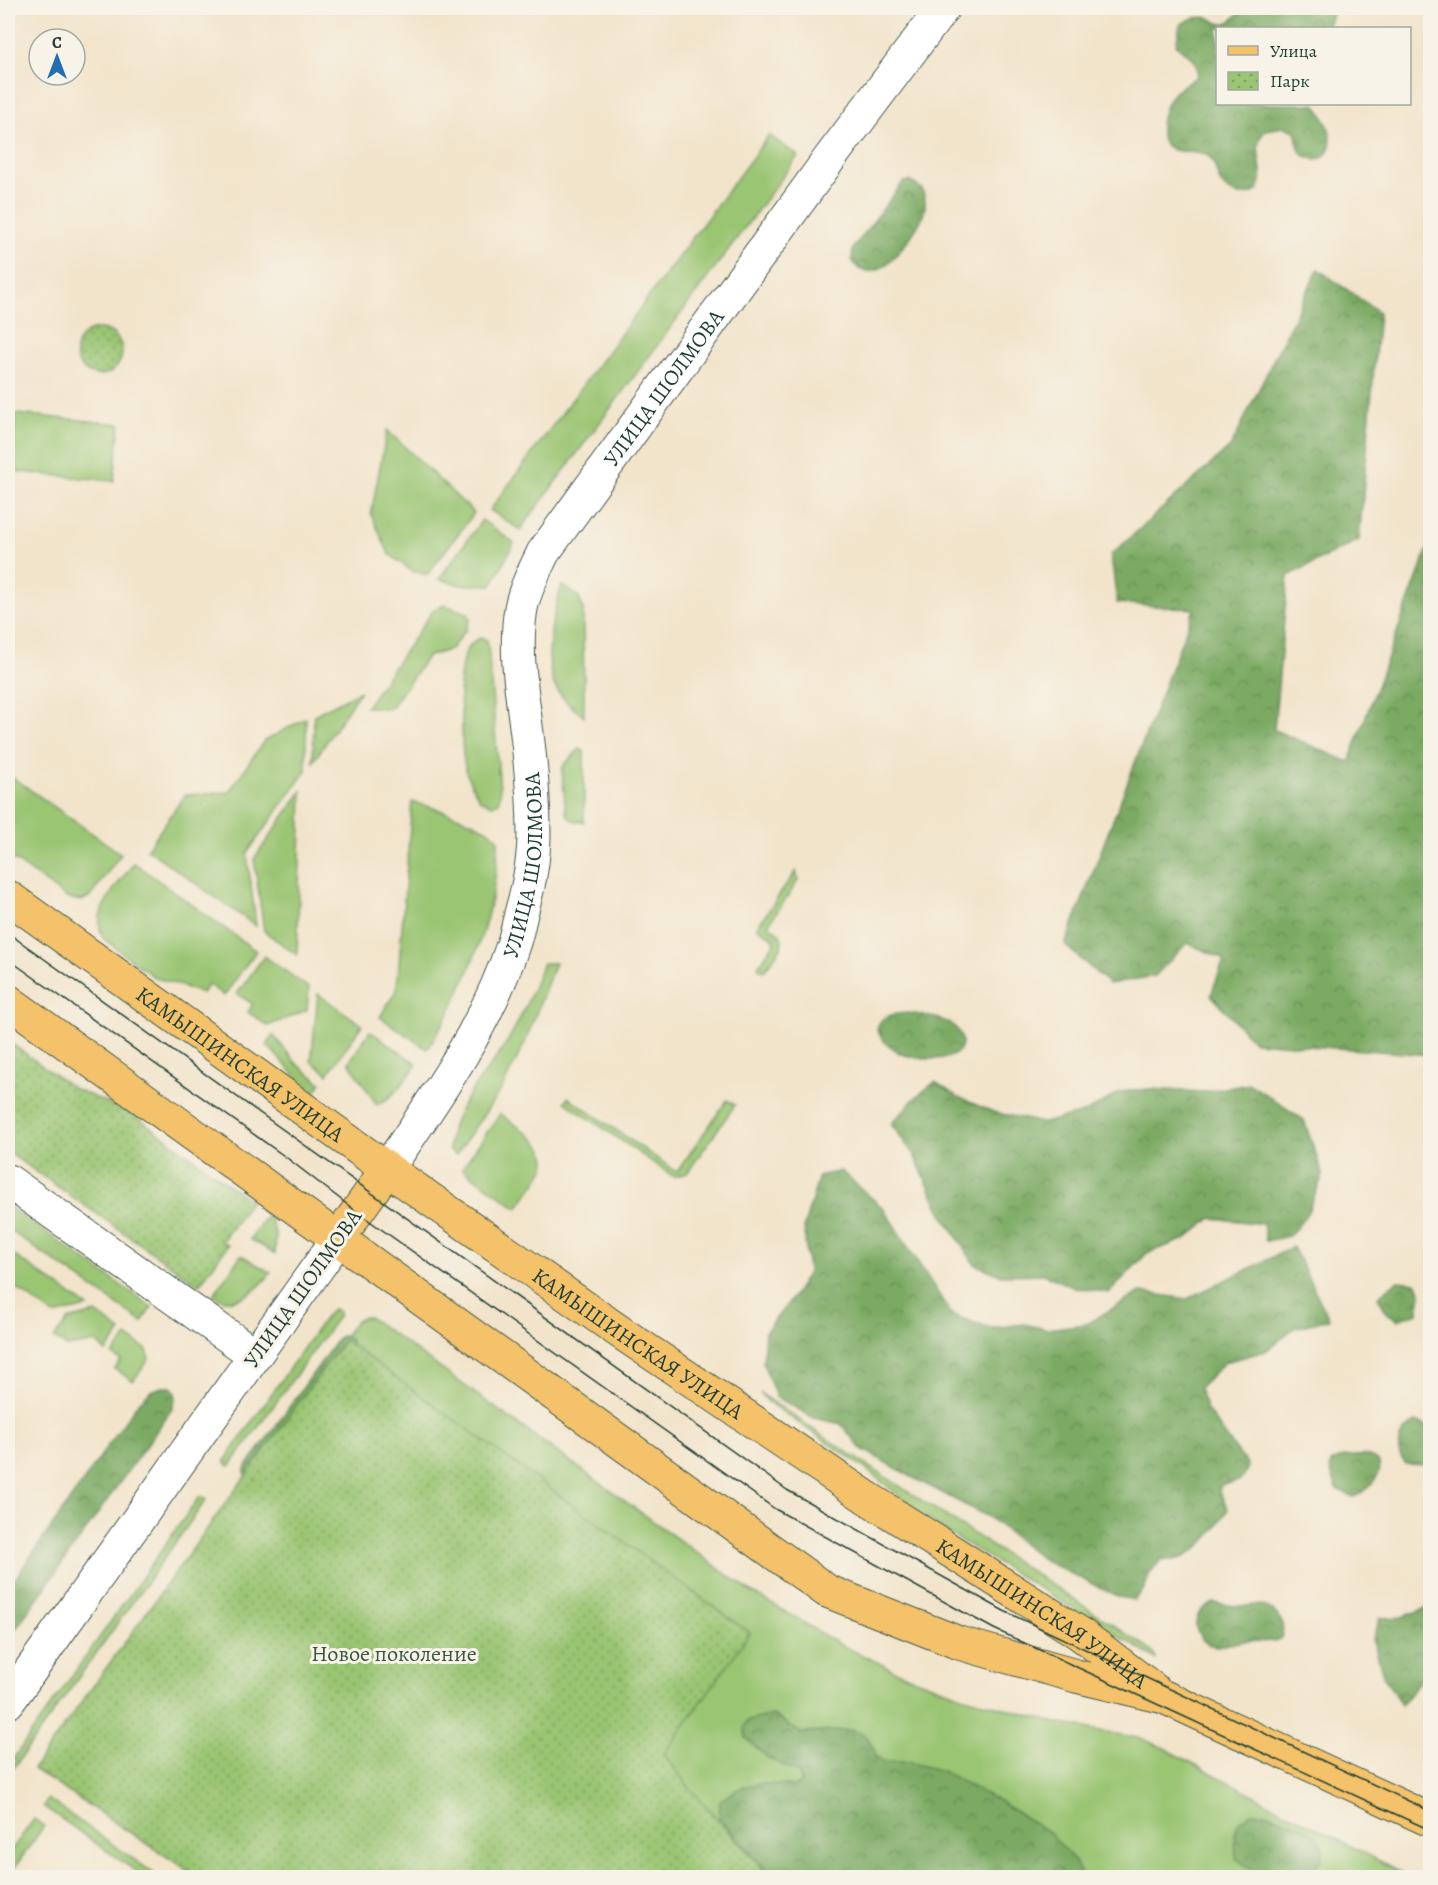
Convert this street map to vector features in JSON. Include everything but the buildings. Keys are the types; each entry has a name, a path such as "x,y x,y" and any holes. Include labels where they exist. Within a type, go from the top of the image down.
{"main road":[{"name":"КАМЫШИНСКАЯ УЛИЦА","path":"8,897 387,1170 620,1332 866,1497 1079,1633 1164,1697"},
{"name":"КАМЫШИНСКАЯ УЛИЦА","path":"8,1001 826,1591 959,1643 1076,1676 1164,1697"},
{"name":"УЛИЦА ШОЛМОВА","path":"338,1239 387,1170"},
{"path":"1164,1697 1431,1820"}],"street":[{"name":"УЛИЦА ШОЛМОВА","path":"387,1170 451,1074 484,1016 513,945 526,896 534,836 528,744 519,676 518,637 522,606 528,585 543,553 824,166 943,8"},
{"path":"8,1181 255,1355"},
{"name":"УЛИЦА ШОЛМОВА","path":"8,1702 338,1239"}],"green space":[{"path":"1242,8 1334,8 1326,27 1216,27 1216,105 1316,105 1329,128 1331,142 1329,149 1317,160 1302,153 1295,131 1284,127 1266,130 1260,138 1258,147 1261,183 1258,189 1248,195 1240,195 1225,188 1214,164 1207,155 1170,148 1165,145 1161,134 1161,122 1169,99 1177,90 1197,76 1194,60 1176,44 1180,25 1201,17 1210,18 1222,24 1230,22"},
{"path":"769,135 798,156 520,530 490,510"},
{"path":"910,181 922,189 925,198 925,208 918,225 905,245 880,268 873,271 859,269 852,260 853,248 901,185"},
{"path":"1318,269 1379,312 1359,540 1288,576 1274,730 1349,762 1430,543 1430,1055 1254,1042 1211,995 1224,959 1187,943 1155,976 1109,984 1065,945 1194,609 1117,603 1111,555 1231,446"},
{"path":"99,329 115,336 122,352 115,368 99,375 83,368 76,352 83,336"},
{"path":"16,414 120,424 114,481 10,471"},
{"path":"387,430 474,513 427,575 412,571 389,554 371,514"},
{"path":"482,520 514,543 492,585 461,585 439,579"},
{"path":"562,585 578,596 583,608 584,716 560,694 552,679 550,638"},
{"path":"444,605 468,613 470,619 465,631 451,649 427,657 391,708 366,707 434,609"},
{"path":"481,638 487,640 488,645 500,790 499,802 492,805 480,800 471,784 465,769 463,749 460,675 466,652 472,643"},
{"path":"360,691 313,762 314,715"},
{"path":"306,718 306,771 247,853 256,926 147,849 185,795 229,792 264,741"},
{"path":"580,749 584,751 584,822 573,820 567,815 562,772 563,766"},
{"path":"8,774 121,854 90,897 81,901 67,898 8,855"},
{"path":"302,791 297,955 264,931 254,859"},
{"path":"412,802 471,822 492,833 498,839 497,866 492,893 477,949 455,1002 427,1049 380,1017 397,989"},
{"path":"134,863 256,951 224,996 208,984 202,993 154,977 104,939 100,929 103,909 107,899"},
{"path":"796,871 798,880 796,884 768,925 779,933 782,940 781,948 764,971 758,967 775,942 757,927"},
{"path":"264,956 309,988 307,1010 268,1026 248,1012 253,1004 237,994"},
{"path":"543,963 555,963 525,1043 502,1088 456,1155 449,1150 455,1121 469,1095 510,1037 526,1006"},
{"path":"318,994 362,1025 328,1074 311,1061"},
{"path":"909,1013 933,1017 950,1023 956,1028 962,1043 957,1053 944,1058 928,1059 900,1053 887,1044 877,1030 881,1020 889,1015"},
{"path":"370,1031 417,1064 395,1092 377,1105 349,1062"},
{"path":"273,1035 297,1064 321,1083 315,1092 300,1081 267,1045"},
{"path":"8,1041 73,1088 133,1114 251,1201 222,1241 228,1245 199,1285 8,1152"},
{"path":"935,1082 958,1097 993,1112 1043,1123 1087,1112 1120,1092 1150,1089 1202,1092 1250,1084 1304,1120 1323,1175 1306,1216 1289,1236 1266,1241 1263,1224 1212,1218 1186,1239 1147,1253 1109,1293 1070,1286 1044,1274 1000,1275 974,1264 941,1212 914,1155 891,1124 915,1098"},
{"path":"568,1097 677,1172 727,1100 735,1105 687,1173 674,1177 565,1102"},
{"path":"500,1114 524,1130 539,1144 546,1160 541,1174 517,1208 462,1168"},
{"path":"841,1171 883,1208 952,1315 991,1328 1024,1324 1046,1329 1086,1324 1141,1292 1187,1299 1293,1247 1329,1319 1294,1328 1266,1351 1225,1362 1199,1388 1207,1410 1248,1466 1239,1481 1222,1484 1219,1490 1228,1509 1209,1536 1190,1554 1160,1561 1150,1573 1144,1589 1134,1600 1119,1597 1045,1561 990,1518 860,1448 841,1424 814,1418 776,1397 763,1363 765,1332 793,1297 808,1273 804,1226 819,1176"},
{"path":"8,1206 152,1307 142,1322 8,1229"},
{"path":"268,1213 276,1236 275,1254 250,1239"},
{"path":"8,1251 88,1307 54,1315 8,1282"},
{"path":"241,1255 271,1273 245,1296 229,1300 213,1295"},
{"path":"1397,1281 1417,1283 1421,1295 1418,1313 1398,1320 1387,1313 1378,1297"},
{"path":"333,1309 339,1312 338,1317 230,1466 224,1462 326,1316"},
{"path":"96,1313 121,1331 106,1352 96,1342 67,1347 54,1338 68,1320"},
{"path":"369,1317 750,1591 841,1645 904,1675 965,1697 1053,1722 1143,1739 1410,1877 762,1877 243,1508 245,1475 350,1328 357,1320"},
{"path":"127,1336 147,1350 149,1359 133,1381 115,1369 121,1361 113,1355"},
{"path":"343,1336 351,1340 351,1350 248,1477 245,1476 245,1469 339,1337"},
{"name":"Новое поколение","path":"344,1340 750,1633 664,1754 687,1785 770,1877 198,1877 33,1769"},
{"path":"171,1387 174,1390 176,1397 172,1409 8,1640 8,1589 137,1404 151,1391"},
{"path":"760,1393 1144,1645 1156,1659 940,1528 863,1467 768,1402"},
{"path":"1416,1422 1430,1428 1430,1468 1426,1465 1406,1464 1399,1452 1399,1440 1405,1430"},
{"path":"1368,1456 1376,1460 1379,1471 1365,1490 1353,1497 1337,1489 1330,1469 1331,1463 1339,1458"},
{"path":"200,1496 206,1500 10,1773 8,1766"},
{"path":"1214,1603 1239,1606 1260,1605 1271,1609 1282,1624 1281,1638 1275,1641 1209,1645 1200,1636 1196,1623 1202,1610"},
{"path":"1430,1607 1430,1671 1401,1705 1383,1675 1373,1639 1380,1618 1402,1617"},
{"path":"773,1715 801,1733 854,1730 867,1737 874,1749 875,1757 883,1762 908,1762 942,1771 1002,1803 1050,1833 1074,1860 1080,1872 1079,1877 773,1877 719,1818 720,1802 738,1789 755,1784 796,1786 801,1781 798,1773 768,1758 746,1738 744,1727 747,1721"},
{"path":"48,1799 159,1877 144,1877 43,1806"},
{"path":"1251,1813 1266,1813 1303,1827 1317,1837 1324,1848 1322,1859 1308,1872 1306,1877 1261,1877 1236,1858 1235,1834 1238,1823"},
{"path":"34,1819 44,1826 8,1877 8,1855"}],"tram line":[{"path":"8,933 787,1490 1004,1611 1430,1811"},
{"path":"8,959 287,1158 357,1212 775,1509 994,1629 1430,1830"}]}
